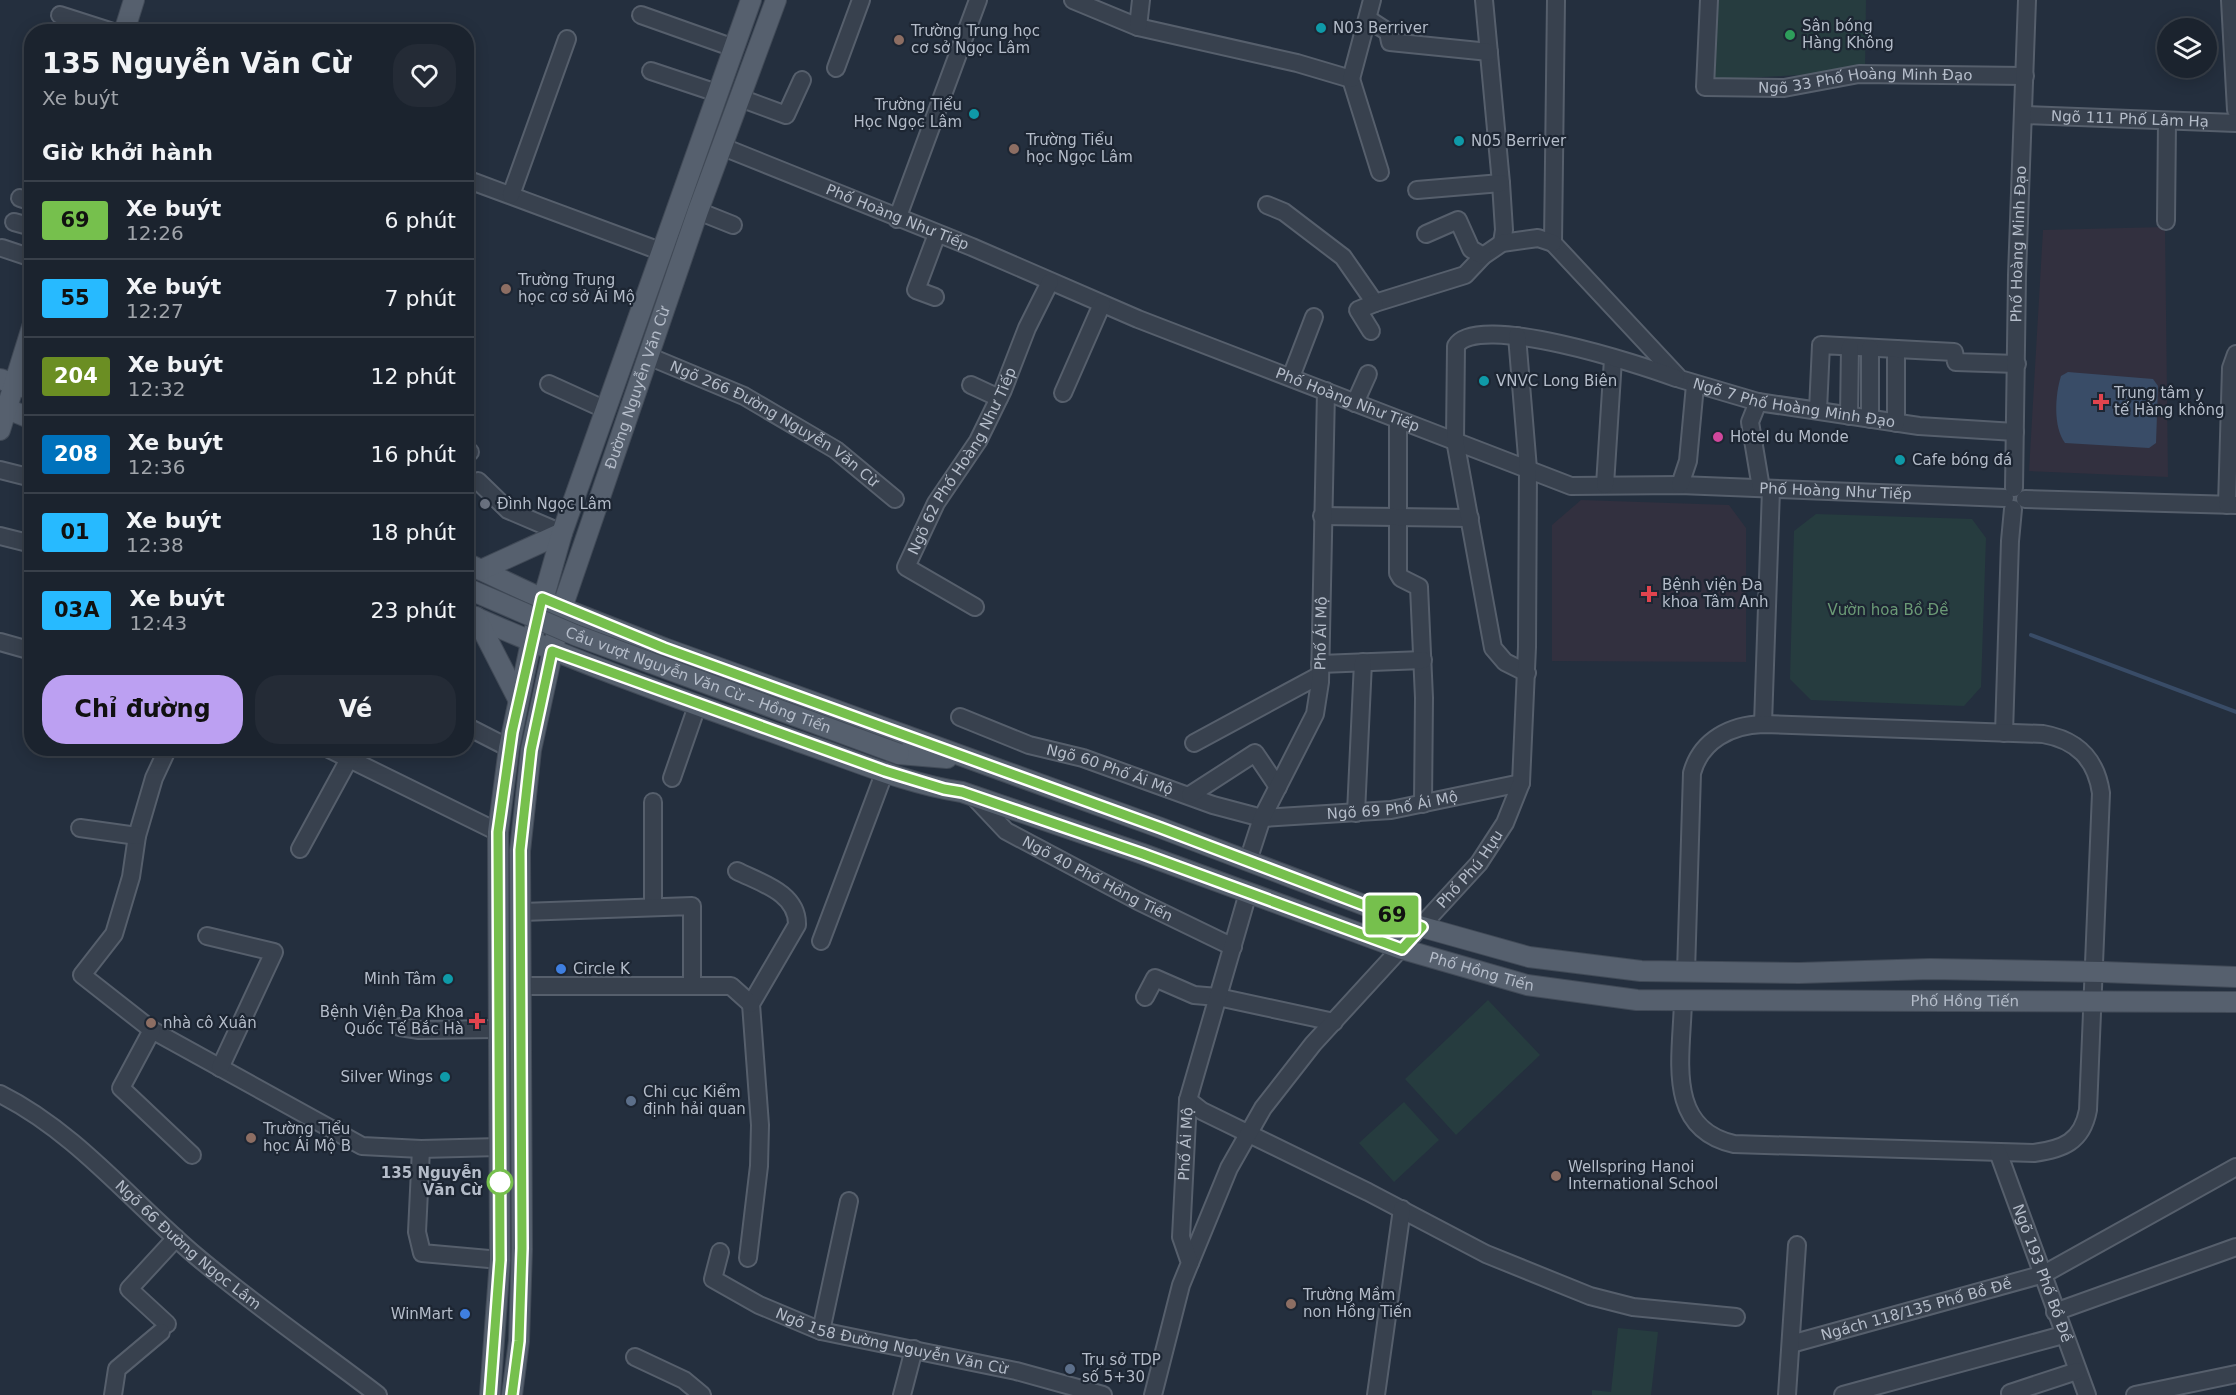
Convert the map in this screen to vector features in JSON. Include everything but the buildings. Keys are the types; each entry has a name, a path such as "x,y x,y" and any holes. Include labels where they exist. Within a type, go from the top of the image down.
{"main road":[{"path":"126,24 134,0"},
{"name":"Đường Nguyễn Văn Cừ","path":"490,1395 496,1340 500,1260 498,832 518,699 542,598 562,533 604,409 751,0"},
{"name":"Đường Nguyễn Văn Cừ","path":"512,1395 519,1341 522,1248 520,850 531,750 562,608 698,211 776,0"},
{"path":"0,430 3,408 15,384 24,354"},
{"path":"3,408 24,416"},
{"path":"474,567 562,533"},
{"name":"Phố Hồng Tiến","path":"474,567 562,608 664,648 1248,861 1422,927 1529,957 1641,971 2095,971 2236,977"},
{"name":"Cầu vượt Nguyễn Văn Cừ – Hồng Tiến","path":"474,591 575,635 899,754"},
{"name":"Phố Hồng Tiến","path":"474,616 552,651 885,771 968,794 1143,854 1402,949 1527,985 1637,1000 2092,1002 2235,1006"},
{"path":"474,620 518,699"},
{"path":"899,754 974,761"},
{"path":"899,754 968,794"},
{"path":"496,1340 519,1341"}],"street":[{"path":"836,68 861,0"},
{"path":"897,219 978,0"},
{"path":"1073,0 1138,27 1297,63 1351,79"},
{"path":"1138,27 1141,0"},
{"path":"1372,0 1351,79 1380,172"},
{"path":"1484,0 1501,183 1504,230 1502,243"},
{"path":"1371,330 1358,310 1465,275 1483,256 1502,243 1538,238 1553,243 1556,0"},
{"name":"Ngõ 33 Phố Hoàng Minh Đạo","path":"1709,0 1706,87 1784,88 1859,74 2025,76"},
{"name":"Phố Hoàng Minh Đạo","path":"2004,733 2010,541 2014,498 2017,275 2027,0"},
{"path":"2230,0 2236,110"},
{"path":"60,15 88,24"},
{"path":"641,15 734,48"},
{"path":"1368,19 1388,32 1390,42 1489,52"},
{"path":"511,195 567,39"},
{"path":"651,70 717,93"},
{"path":"740,99 786,115 802,80"},
{"name":"Ngõ 111 Phố Lâm Hạ","path":"2024,115 2236,123"},
{"path":"2166,221 2167,122"},
{"name":"Phố Hoàng Như Tiếp","path":"723,147 1102,304 1571,486 1680,485 2232,505"},
{"path":"474,182 660,252"},
{"path":"1417,190 1501,183"},
{"path":"1267,205 1284,212 1343,257 1375,303"},
{"path":"698,211 733,225"},
{"path":"1426,234 1458,220 1471,249 1483,256"},
{"path":"14,222 24,225"},
{"path":"935,297 916,290 937,234"},
{"name":"Ngõ 7 Phố Hoàng Minh Đạo","path":"1553,243 1687,382 1758,402 1849,416 1896,423 2015,432"},
{"path":"2,248 24,255"},
{"name":"Ngõ 62 Phố Hoàng Như Tiếp","path":"975,607 906,567 936,503 978,441 999,398 1027,328 1050,282"},
{"path":"1063,393 1102,304"},
{"path":"1291,377 1314,317"},
{"path":"1527,673 1505,662 1493,648 1455,440 1455,346 1459,341 1473,336 1501,334 1567,344 1687,382 1688,461 1680,485"},
{"name":"Phố Phú Hựu","path":"1190,1263 1215,1198 1248,1132 1263,1108 1334,1022 1479,863 1505,824 1521,783 1527,673 1528,469 1517,336"},
{"path":"1818,410 1821,345 1954,352 1956,362 2017,364"},
{"path":"1849,416 1850,347"},
{"path":"1870,348 1870,419"},
{"path":"1896,349 1896,423"},
{"path":"2232,505 2231,368 2236,354"},
{"name":"Ngõ 266 Đường Nguyễn Văn Cừ","path":"648,356 744,396 836,450 896,499"},
{"path":"1605,485 1612,359"},
{"path":"1355,403 1368,374"},
{"path":"549,384 604,409"},
{"path":"971,385 999,398"},
{"name":"Phố Ái Mộ","path":"1248,861 1262,818 1315,714 1320,669 1326,391"},
{"path":"1758,402 1750,422 1766,489 1763,724"},
{"path":"1398,420 1396,518 1398,573 1401,578 1414,582 1419,587 1423,660 1423,804"},
{"path":"0,470 24,476"},
{"path":"478,481 508,510 562,533"},
{"path":"1322,516 1470,518"},
{"path":"0,536 24,542"},
{"path":"0,642 24,649"},
{"path":"1194,743 1320,669 1363,662 1423,660"},
{"path":"1356,813 1363,662"},
{"path":"672,778 697,705"},
{"name":"Ngõ 60 Phố Ái Mộ","path":"960,717 994,733 1083,758 1213,805 1262,818"},
{"path":"1683,1000 1684,1103 1697,1126 1709,1135 1734,1144 1998,1152 2047,1151 2073,1140 2083,1130 2088,1110 2101,793 2097,774 2082,750 2065,739 2043,734 1763,724 1735,728 1706,746 1694,765 1686,972"},
{"path":"474,730 509,748"},
{"path":"1190,795 1255,753 1278,787"},
{"path":"164,756 154,778 137,837 131,877 114,934 82,975 152,1030 362,1146 421,1149 500,1147"},
{"path":"300,849 351,756"},
{"path":"356,756 498,832"},
{"path":"821,941 885,771"},
{"name":"Ngõ 69 Phố Ái Mộ","path":"1262,818 1356,813 1423,804 1521,783"},
{"name":"Ngõ 40 Phố Hồng Tiến","path":"968,794 1006,831 1138,901 1233,947"},
{"path":"652,908 653,802"},
{"path":"80,828 137,837"},
{"path":"737,871 787,896 797,916 797,925 751,1004 759,1125 759,1166 748,1258"},
{"name":"Phố Ái Mộ","path":"1190,1263 1181,1237 1188,1100 1248,893"},
{"path":"522,912 692,906 692,986"},
{"path":"207,936 274,952 220,1068"},
{"path":"1145,997 1155,978 1194,995 1218,997 1334,1022"},
{"path":"521,986 731,986 751,1004"},
{"path":"400,1027 418,1030 498,1029"},
{"path":"152,1030 121,1088 192,1155"},
{"name":"Ngõ 66 Đường Ngọc Lâm","path":"0,1094 18,1103 67,1138 196,1256 378,1395"},
{"path":"1188,1100 1202,1111 1402,1209 1486,1254 1590,1296 1633,1306 1736,1317"},
{"path":"421,1149 417,1232 422,1253 500,1260"},
{"name":"Ngõ 193 Phố Bồ Đề","path":"1998,1152 2044,1274 2063,1335 2087,1395"},
{"name":"Ngách 118/135 Phố Bồ Đề","path":"1791,1344 2044,1274 2236,1167"},
{"path":"821,1331 849,1201"},
{"path":"1376,1395 1402,1209"},
{"path":"113,1395 117,1369 164,1328 129,1289 176,1238"},
{"path":"1787,1395 1797,1245"},
{"path":"2055,1312 2236,1247"},
{"name":"Ngõ 158 Đường Nguyễn Văn Cừ","path":"720,1252 713,1279 745,1298 821,1331 1016,1371 1103,1395"},
{"path":"1153,1395 1181,1285 1190,1263"},
{"path":"1843,1395 2063,1335"},
{"path":"902,1395 914,1349"},
{"path":"635,1357 684,1380 702,1395"},
{"path":"2010,1394 2077,1371"},
{"path":"2134,1395 2193,1389 2236,1374"}],"shaded area":[{"name":"Trung tâm y tế Hàng không","path":"2165,227 2168,477 2029,471 2043,230"},
{"name":"Bệnh viện Đa khoa Tâm Anh","path":"1581,500 1729,505 1746,528 1746,662 1552,661 1552,525"}],"green space":[{"name":"Sân bóng Hàng Không","path":"1713,0 1866,0 1865,71 1713,80"},
{"name":"Vườn hoa Bồ Đề","path":"1816,514 1972,519 1986,538 1981,687 1964,706 1811,700 1790,679 1794,531"},
{"path":"1488,1000 1540,1055 1456,1135 1405,1079"},
{"path":"1404,1102 1439,1140 1394,1182 1359,1143"},
{"path":"1618,1328 1658,1332 1651,1395 1592,1395 1592,1390 1611,1392"}],"water":[{"path":"2068,372 2153,379 2158,386 2156,443 2149,448 2065,443 2058,428 2056,401 2061,376"}],"waterway":[{"path":"2031,635 2236,712"}],"bus line":[{"name":"69","path":"490,1395 496,1340 500,1260 498,832 512,732 542,598 593,621 664,648 1161,828 1422,927 1402,949 1143,854 962,792 944,789 885,771 552,651 531,750 520,850 522,1248 519,1341 512,1395"}],"place":[{"name":"N03 Berriver","path":"1321,28"},
{"name":"Sân bóng Hàng Không","path":"1790,35"},
{"name":"Trường Trung học cơ sở Ngọc Lâm","path":"899,40"},
{"name":"Trường Tiểu Học Ngọc Lâm","path":"974,114"},
{"name":"N05 Berriver","path":"1459,141"},
{"name":"Trường Tiểu học Ngọc Lâm","path":"1014,149"},
{"name":"Trường Trung học cơ sở Ái Mộ","path":"506,289"},
{"name":"VNVC Long Biên","path":"1484,381"},
{"name":"Trung tâm y tế Hàng không","path":"2101,402"},
{"name":"Hotel du Monde","path":"1718,437"},
{"name":"Cafe bóng đá","path":"1900,460"},
{"name":"Đình Ngọc Lâm","path":"485,504"},
{"name":"Bệnh viện Đa khoa Tâm Anh","path":"1649,594"},
{"name":"Circle K","path":"561,969"},
{"name":"Minh Tâm","path":"448,979"},
{"name":"Bệnh Viện Đa Khoa Quốc Tế Bắc Hà","path":"477,1021"},
{"name":"nhà cô Xuân","path":"151,1023"},
{"name":"Silver Wings","path":"445,1077"},
{"name":"Chi cục Kiểm định hải quan","path":"631,1101"},
{"name":"Trường Tiểu học Ái Mộ B","path":"251,1138"},
{"name":"Wellspring Hanoi International School","path":"1556,1176"},
{"name":"135 Nguyễn Văn Cừ","path":"500,1182"},
{"name":"Trường Mầm non Hồng Tiến","path":"1291,1304"},
{"name":"WinMart","path":"465,1314"},
{"name":"Trụ sở TDP số 5+30","path":"1070,1369"}]}
